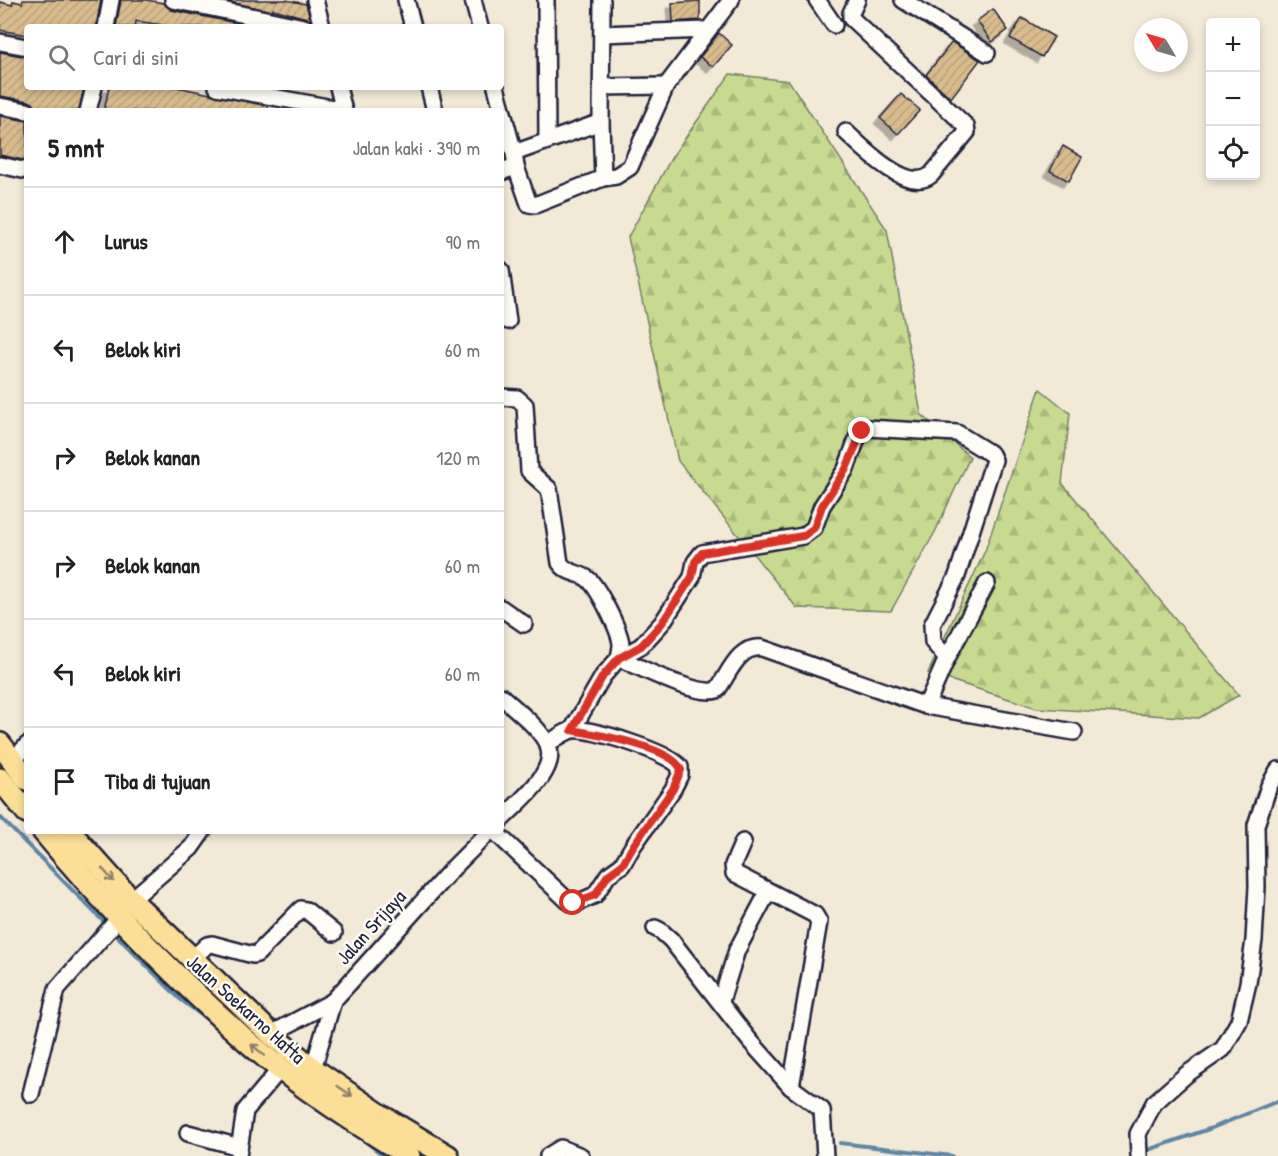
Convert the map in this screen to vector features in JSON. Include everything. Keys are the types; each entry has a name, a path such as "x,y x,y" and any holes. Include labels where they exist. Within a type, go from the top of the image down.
{"highway":[{"path":"0,744 24,775"},
{"path":"0,779 24,808"},
{"name":"Jalan Soekarno Hatta","path":"46,834 121,914 280,1070 409,1156"},
{"name":"Jalan Soekarno Hatta","path":"71,834 121,914 191,960 271,1034 313,1069 383,1117 448,1156"}],"street":[{"path":"107,24 111,0"},
{"path":"173,0 289,24"},
{"path":"315,0 321,24"},
{"path":"406,0 412,24"},
{"path":"473,0 479,24"},
{"path":"546,0 547,141"},
{"path":"603,0 601,87 603,178"},
{"path":"504,131 510,164 531,205 603,178 616,176 634,162 666,86 731,0"},
{"path":"817,0 834,25"},
{"path":"846,132 876,161 910,177 923,179 932,175 967,132 967,129 851,18 857,0"},
{"path":"903,0 987,53"},
{"path":"602,34 707,30"},
{"path":"0,42 24,46"},
{"path":"601,87 666,86"},
{"path":"89,108 93,90"},
{"path":"232,90 332,108"},
{"path":"339,90 343,108"},
{"path":"430,90 434,108"},
{"path":"497,90 500,108"},
{"path":"252,94 255,108"},
{"path":"0,105 24,110"},
{"path":"510,164 547,141 601,122"},
{"path":"0,165 24,170"},
{"path":"504,292 508,321"},
{"path":"504,397 517,398 525,405 529,471 549,489 560,563 564,569 582,575 594,586 619,635 621,646 619,658"},
{"path":"548,744 572,730 603,676 619,658 641,646 650,638 692,577 695,562 702,553 803,536 814,528 822,506 846,469 858,436 862,431 873,427 896,431 957,433 991,454 994,460 957,576 932,625 933,642 947,658"},
{"path":"926,706 947,658 987,583"},
{"path":"504,610 524,624"},
{"path":"619,658 695,690 712,692 721,686 740,655 754,647 762,648 926,706 1074,732"},
{"path":"504,699 539,732 548,744 549,762 539,781 504,817"},
{"path":"495,834 571,903 595,895 608,875 622,865 673,789 680,775 680,766 670,758 647,748 572,730"},
{"path":"13,761 24,748"},
{"path":"1139,1156 1138,1134 1154,1102 1187,1074 1223,1049 1239,1020 1248,983 1254,940 1257,887 1256,825 1269,786 1278,770"},
{"path":"31,1094 53,997 60,982 121,914 191,848 201,834"},
{"name":"Jalan Srijaya","path":"313,1069 333,1001 453,868 489,834"},
{"path":"742,842 733,871 768,892 815,915 819,922 791,1087"},
{"path":"721,1001 737,950 768,892"},
{"path":"191,960 207,945 212,944 256,954 301,909 306,910 334,933"},
{"path":"655,928 671,940 721,1001 750,1041 791,1087 822,1110 825,1156"},
{"path":"271,1034 333,1001"},
{"path":"188,1133 238,1151 243,1118 250,1103 280,1070"},
{"path":"548,1156 561,1148 581,1156"}],"green space":[{"path":"730,74 789,81 887,230 921,414 970,457 935,532 891,611 797,608 678,461 628,237 672,157"},
{"path":"1040,389 1070,413 1062,483 1239,695 1199,718 1037,708 928,673 985,551"}],"building":[{"path":"23,0 101,0 97,24 24,24 24,34 0,30 0,2 12,5 13,1 22,3"},
{"path":"121,0 146,0 164,3 171,10 241,24 156,24 136,21 136,24 117,24"},
{"path":"221,0 286,0 306,4 309,14 307,18 273,9 272,11"},
{"path":"700,1 700,20 673,22 672,3"},
{"path":"993,9 1008,30 992,42 977,21"},
{"path":"1022,18 1054,37 1042,57 1010,38"},
{"path":"719,33 732,45 713,67 700,57"},
{"path":"952,42 980,60 951,98 926,75"},
{"path":"0,52 24,56 24,90 83,90 80,108 36,108 29,101 0,96"},
{"path":"108,90 191,90 268,106 268,108 105,108"},
{"path":"901,94 920,110 898,134 880,118"},
{"path":"0,116 24,120 24,160 0,155"},
{"path":"1063,146 1082,157 1069,181 1050,171"}],"waterway":[{"path":"0,817 107,925"},
{"path":"112,931 180,999 217,1027"},
{"path":"1142,1152 1212,1128 1278,1101"},
{"path":"356,1134 384,1156"},
{"path":"840,1143 952,1156"}],"route":[{"path":"573,903 595,895 608,875 622,865 673,789 681,770 677,762 647,748 572,730 603,676 619,658 635,650 650,638 692,577 695,562 702,553 803,536 814,528 822,506 846,469 862,431"}]}
